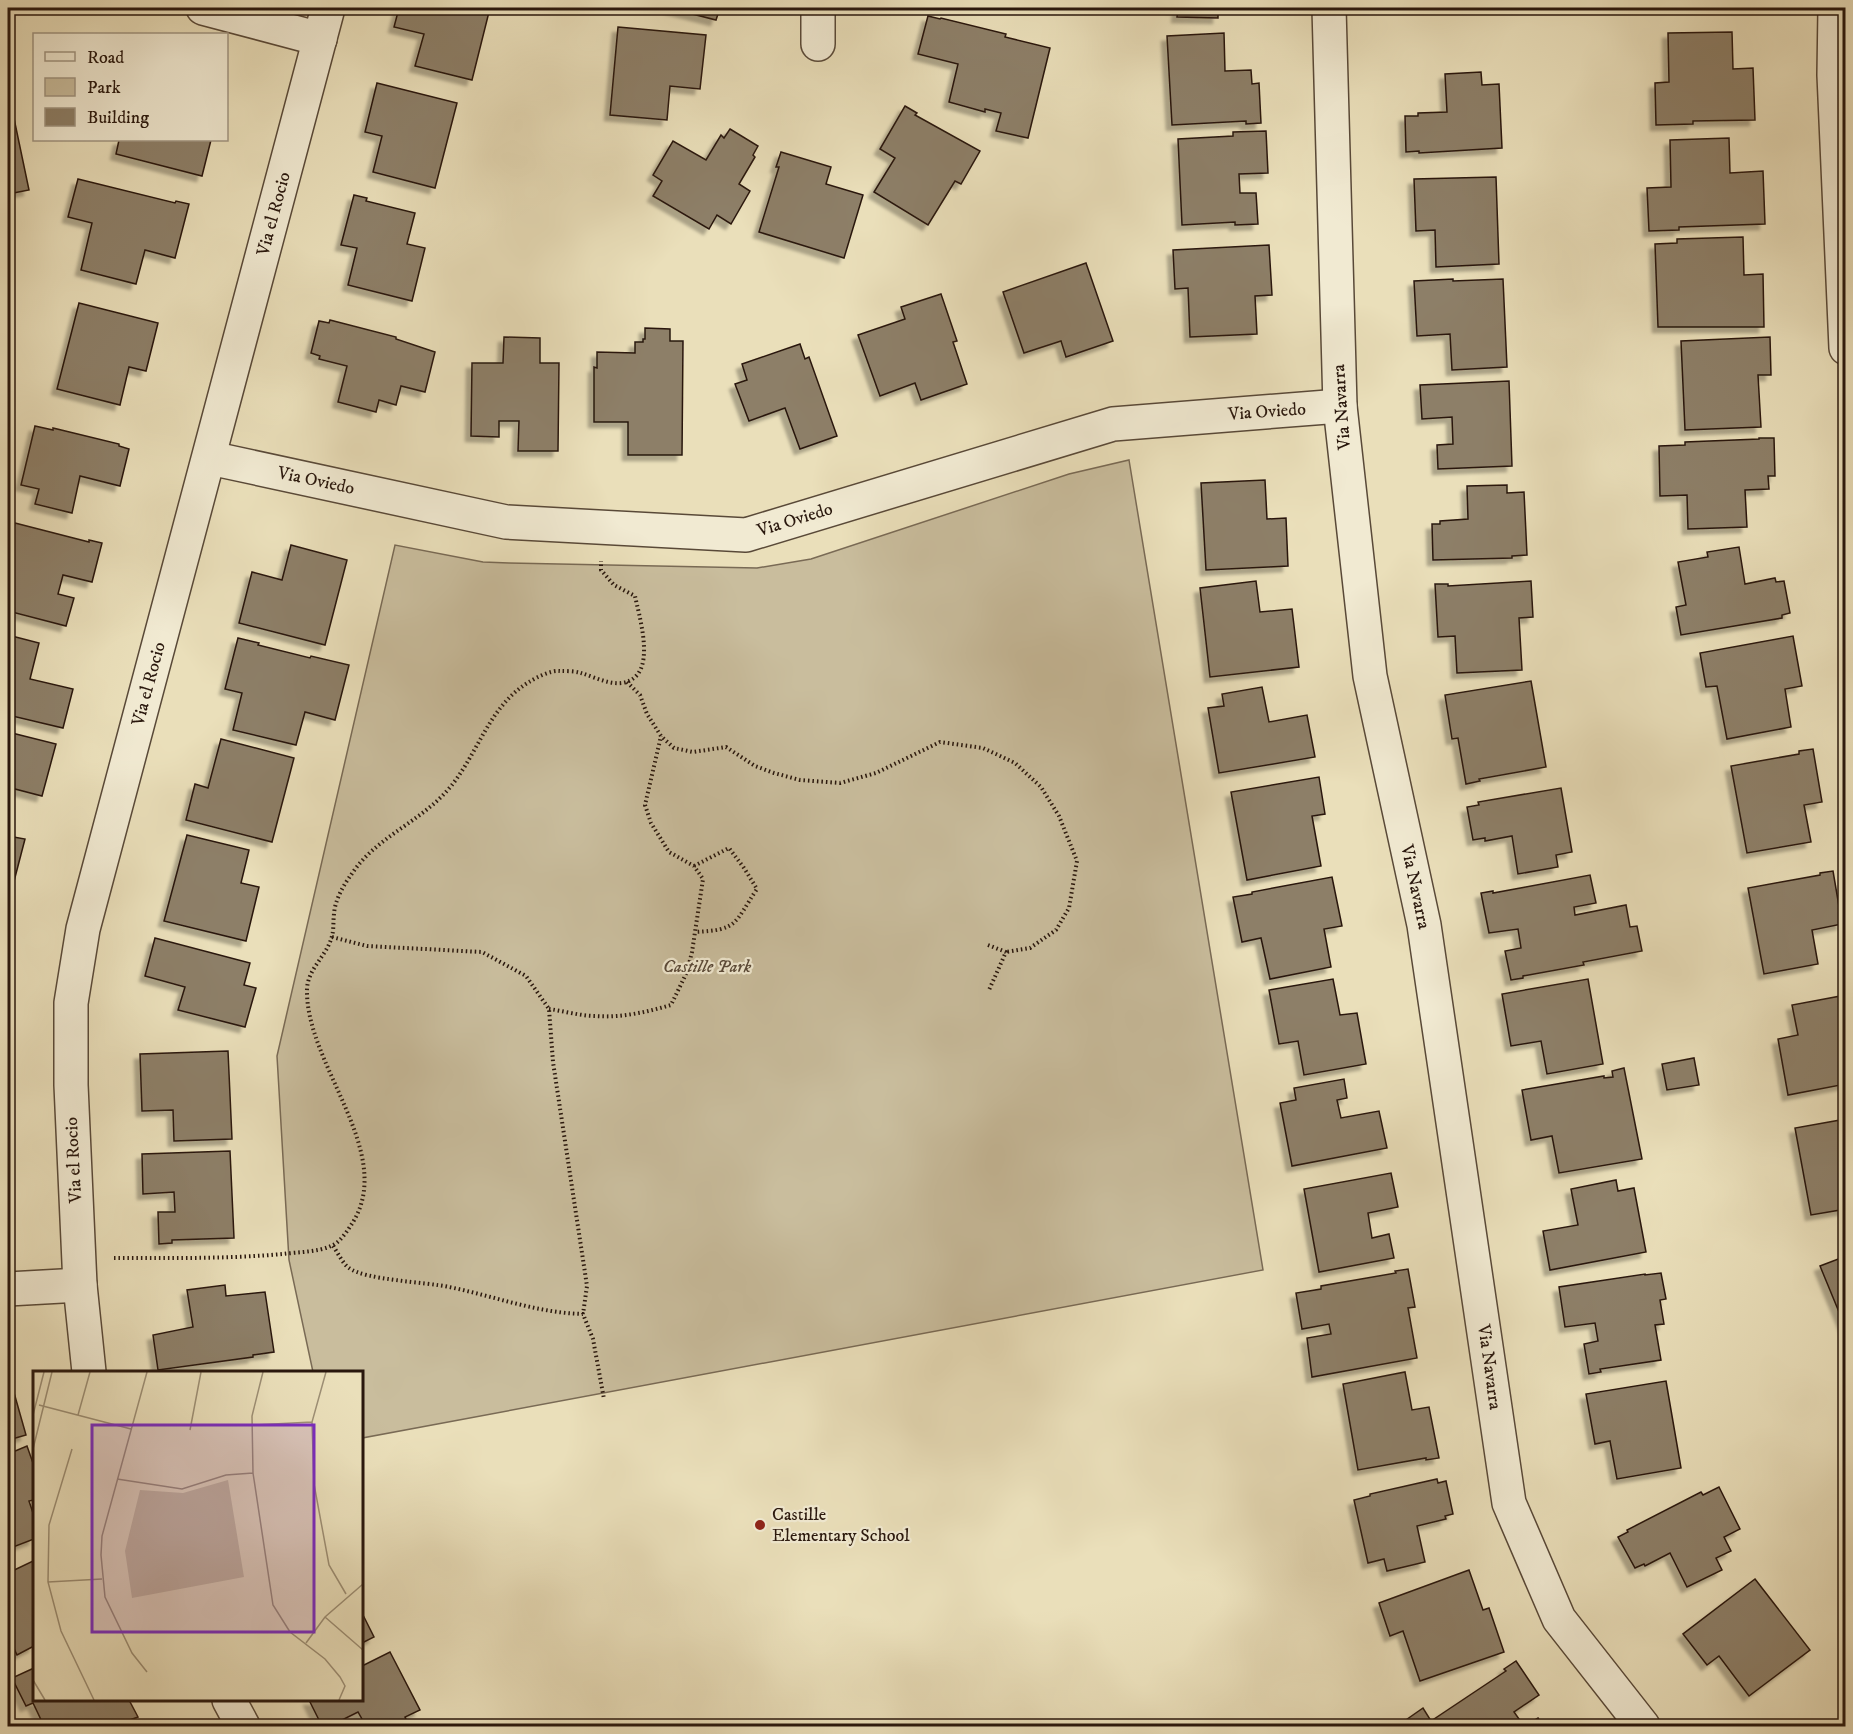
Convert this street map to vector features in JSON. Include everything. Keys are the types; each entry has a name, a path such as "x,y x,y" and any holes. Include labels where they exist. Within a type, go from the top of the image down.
{"street":[{"path":"203,8 320,39"},
{"name":"Via el Rocio","path":"89,1371 79,1271 71,1085 71,1003 83,929 328,8"},
{"path":"818,8 818,44"},
{"name":"Via Navarra","path":"1329,8 1340,406 1370,676 1424,925 1509,1503 1559,1619 1643,1726"},
{"path":"1835,8 1834,75 1845,348"},
{"name":"Via Oviedo","path":"210,458 506,522 746,535 1113,424 1340,406"},
{"path":"8,1289 79,1271"},
{"path":"230,1701 243,1726"}],"path":[{"path":"79,1271 299,1252 333,1246 347,1231 360,1211 365,1189 361,1155 352,1121 331,1076 311,1018 307,991 309,976 332,937 336,903 363,857 417,818 446,793 497,710 528,682 556,670 579,673 603,682 627,682 638,675 644,660 642,624 635,596 614,585 601,570 602,527"},
{"path":"627,682 640,695 647,714 661,736 674,748 693,752 726,747 755,766 800,780 840,783 876,773 940,742 984,748 1015,763 1041,787 1059,816 1077,861 1069,908 1056,930 1030,948 1006,952 988,945"},
{"path":"549,1009 596,1017 632,1014 671,1005 687,972 703,879 694,866 669,852 651,823 645,805 661,736"},
{"path":"694,866 729,848 757,890 735,923 722,930 695,932"},
{"path":"332,937 367,946 482,952 526,976 549,1009 553,1062 586,1286 584,1314 593,1339 604,1399"},
{"path":"989,990 1006,952"},
{"path":"333,1246 350,1269 373,1277 450,1287 559,1313 584,1314"}],"green space":[{"name":"Castille Park","path":"1129,460 1263,1270 363,1438 363,1371 313,1371 289,1260 277,1056 395,545 483,562 757,568 811,559 1069,474"}],"building":[{"path":"399,8 490,8 472,80 415,66 424,34 394,27"},
{"path":"669,8 720,8 716,20"},
{"path":"1178,8 1218,8 1218,18 1177,17"},
{"path":"928,16 1006,34 1005,37 1050,48 1028,138 996,131 1001,113 985,109 985,112 949,102 958,64 918,54"},
{"path":"618,27 706,35 700,89 670,86 667,120 610,115"},
{"path":"1732,32 1733,69 1753,68 1755,120 1693,121 1693,124 1656,125 1655,83 1669,82 1668,33"},
{"path":"1224,33 1225,71 1251,70 1252,84 1259,83 1261,123 1246,124 1246,121 1172,125 1167,36"},
{"path":"1481,72 1482,85 1499,84 1502,148 1406,152 1405,116 1447,112 1445,74"},
{"path":"377,83 457,103 435,188 373,172 382,136 365,132"},
{"path":"8,104 11,104 29,190 8,194"},
{"path":"905,106 917,113 915,115 980,151 961,184 955,181 928,225 874,192 895,158 880,149"},
{"path":"730,129 758,146 753,155 755,157 739,184 750,191 731,224 717,215 709,229 653,196 662,181 653,175 673,141 706,160 721,135 724,138"},
{"path":"1266,131 1268,173 1239,174 1240,193 1256,193 1258,224 1235,225 1235,222 1182,225 1178,139 1233,136 1233,132"},
{"path":"1729,138 1730,173 1763,171 1765,224 1679,227 1679,230 1649,231 1647,188 1671,187 1670,140"},
{"path":"119,141 211,141 202,176 116,154"},
{"path":"781,152 831,167 826,184 863,195 844,258 759,232 779,167 776,167"},
{"path":"1496,177 1499,264 1436,267 1435,230 1416,231 1414,179"},
{"path":"78,179 175,203 176,201 189,204 175,258 145,250 136,284 81,270 92,223 68,217"},
{"path":"354,195 367,198 366,201 415,213 407,244 425,248 412,301 348,285 357,248 341,245"},
{"path":"1743,237 1744,275 1763,274 1764,327 1658,327 1655,244 1677,243 1677,239"},
{"path":"1269,245 1272,295 1255,296 1257,334 1190,337 1188,288 1175,289 1173,250"},
{"path":"1086,263 1113,341 1066,357 1061,341 1024,353 1003,292"},
{"path":"1453,279 1453,281 1503,279 1507,367 1452,370 1450,334 1417,336 1414,281"},
{"path":"941,294 957,341 953,342 967,384 921,400 915,383 880,396 858,335 905,319 901,307"},
{"path":"79,303 158,323 146,371 129,367 120,405 57,389"},
{"path":"330,320 396,337 396,339 435,352 425,392 401,386 396,405 379,400 376,412 338,402 347,366 319,359 320,356 311,353 319,321 329,323"},
{"path":"645,328 670,329 670,341 683,341 682,455 628,455 628,422 594,422 594,367 597,368 597,352 635,353 635,342 643,342 645,339"},
{"path":"504,337 540,338 540,363 559,363 558,451 518,451 519,421 499,421 499,437 471,436 472,363 503,363"},
{"path":"1770,337 1771,375 1758,375 1761,427 1685,430 1681,341"},
{"path":"800,344 805,359 809,357 837,436 800,449 785,408 749,421 735,384 747,380 742,364"},
{"path":"1509,381 1512,466 1438,469 1437,445 1453,444 1452,417 1422,419 1420,385"},
{"path":"35,426 53,430 53,428 119,444 129,449 120,486 80,476 72,513 35,504 39,489 21,485"},
{"path":"1774,438 1775,476 1768,476 1769,489 1745,490 1747,527 1688,529 1687,495 1660,496 1659,446 1685,445 1685,442"},
{"path":"1265,480 1267,519 1286,518 1288,566 1206,570 1201,483"},
{"path":"1507,485 1507,493 1524,492 1527,555 1512,556 1512,558 1433,560 1432,524 1440,524 1440,521 1468,519 1467,486"},
{"path":"15,523 89,542 89,540 102,543 92,582 63,575 58,594 74,598 66,626 8,611 8,552"},
{"path":"291,545 347,560 325,645 239,623 252,572 282,580"},
{"path":"1739,547 1745,584 1775,578 1776,582 1784,581 1790,613 1782,615 1782,618 1681,635 1676,607 1686,605 1678,562 1708,557 1707,552"},
{"path":"1256,581 1260,612 1292,609 1299,667 1210,677 1200,588"},
{"path":"1531,581 1533,617 1519,618 1522,670 1457,673 1455,636 1438,637 1435,584 1448,584 1448,586"},
{"path":"8,635 39,643 30,679 73,689 63,728 8,715"},
{"path":"1793,636 1802,686 1785,689 1791,727 1727,739 1717,686 1706,687 1700,653"},
{"path":"238,638 310,658 311,656 349,665 335,720 305,712 296,745 233,730 242,693 225,689"},
{"path":"1531,681 1546,767 1479,779 1480,781 1466,784 1458,738 1452,739 1445,695"},
{"path":"1262,687 1269,722 1307,715 1315,757 1219,773 1208,708 1224,706 1222,694"},
{"path":"8,732 56,744 42,796 11,788 8,803"},
{"path":"221,739 294,758 272,842 186,820 195,784 208,788"},
{"path":"1813,749 1822,802 1804,805 1811,842 1747,853 1731,766 1799,754 1799,751"},
{"path":"1319,777 1325,814 1312,816 1321,866 1247,880 1231,792"},
{"path":"1561,788 1572,852 1556,855 1558,867 1518,874 1512,836 1485,841 1485,838 1473,840 1467,807 1479,805 1478,802"},
{"path":"187,835 249,850 241,883 259,887 246,941 164,921"},
{"path":"8,836 25,839 12,889 8,888"},
{"path":"1833,871 1842,924 1812,930 1818,964 1764,974 1748,888"},
{"path":"1590,875 1596,903 1574,907 1575,915 1626,905 1630,927 1637,926 1642,951 1583,962 1584,965 1511,980 1505,951 1521,948 1518,929 1489,933 1481,893 1493,891 1493,893"},
{"path":"1332,877 1342,926 1324,929 1331,967 1270,979 1261,938 1242,942 1233,897"},
{"path":"155,938 250,963 244,985 256,988 245,1027 178,1010 185,987 145,976"},
{"path":"1333,979 1340,1015 1357,1013 1366,1064 1304,1075 1298,1041 1279,1044 1269,990"},
{"path":"1588,979 1603,1064 1547,1074 1541,1041 1511,1046 1502,994"},
{"path":"1846,995 1846,1084 1788,1095 1778,1039 1798,1035 1792,1005"},
{"path":"228,1051 232,1139 174,1141 173,1110 142,1111 140,1054"},
{"path":"1694,1058 1699,1085 1667,1090 1662,1064"},
{"path":"1624,1068 1642,1159 1559,1173 1552,1136 1531,1140 1522,1090 1604,1076 1604,1078 1613,1077 1612,1071"},
{"path":"1344,1079 1347,1098 1337,1100 1341,1118 1379,1111 1387,1148 1292,1166 1280,1103 1296,1100 1294,1088"},
{"path":"1846,1119 1846,1209 1811,1215 1795,1128"},
{"path":"230,1151 234,1238 172,1240 172,1243 159,1244 158,1212 175,1212 174,1192 143,1194 142,1154"},
{"path":"1391,1173 1398,1207 1368,1213 1372,1238 1389,1234 1394,1258 1319,1272 1304,1189"},
{"path":"1616,1180 1618,1191 1634,1188 1646,1252 1550,1270 1543,1231 1578,1225 1571,1189"},
{"path":"1846,1256 1846,1329 1820,1266"},
{"path":"1408,1269 1415,1307 1408,1308 1417,1358 1312,1377 1307,1338 1331,1334 1329,1324 1302,1329 1296,1293"},
{"path":"1661,1273 1666,1299 1660,1300 1664,1324 1655,1325 1661,1360 1600,1369 1601,1372 1589,1374 1584,1344 1598,1341 1595,1323 1565,1327 1559,1287"},
{"path":"225,1285 226,1296 265,1292 274,1352 158,1370 153,1335 193,1327 187,1290"},
{"path":"1405,1372 1412,1410 1429,1407 1439,1458 1426,1460 1426,1458 1358,1470 1343,1384"},
{"path":"1666,1381 1681,1468 1617,1479 1610,1441 1595,1444 1586,1394"},
{"path":"11,1382 26,1435 12,1439 12,1437 8,1438 8,1383"},
{"path":"27,1446 33,1463 33,1500 29,1501 33,1513 33,1539 8,1549 8,1454"},
{"path":"1437,1479 1438,1483 1446,1481 1453,1514 1445,1516 1446,1519 1417,1526 1425,1562 1387,1571 1384,1559 1368,1563 1354,1500 1370,1496 1370,1494"},
{"path":"1719,1487 1740,1529 1724,1537 1731,1551 1716,1558 1722,1570 1687,1587 1670,1553 1645,1566 1644,1564 1635,1568 1618,1537 1628,1532 1627,1530 1701,1492 1703,1495"},
{"path":"33,1561 33,1647 17,1655 8,1635 8,1573"},
{"path":"1469,1570 1483,1610 1489,1608 1504,1652 1420,1681 1403,1631 1390,1636 1379,1603"},
{"path":"1755,1579 1810,1650 1749,1696 1719,1656 1707,1665 1683,1634"},
{"path":"363,1615 374,1637 363,1642"},
{"path":"390,1652 420,1710 405,1717 409,1726 366,1726 358,1712 334,1724 332,1721 322,1726 310,1701 363,1701 363,1666"},
{"path":"1516,1661 1539,1695 1514,1712 1524,1726 1407,1726 1403,1722 1423,1708 1431,1721 1506,1671 1504,1669"},
{"path":"33,1668 33,1701 130,1701 138,1717 113,1726 44,1726 33,1703 26,1706 12,1678"},
{"path":"1538,1718 1543,1726 1525,1726"}],"place":[{"name":"Castille Elementary School","path":"760,1525"}]}
